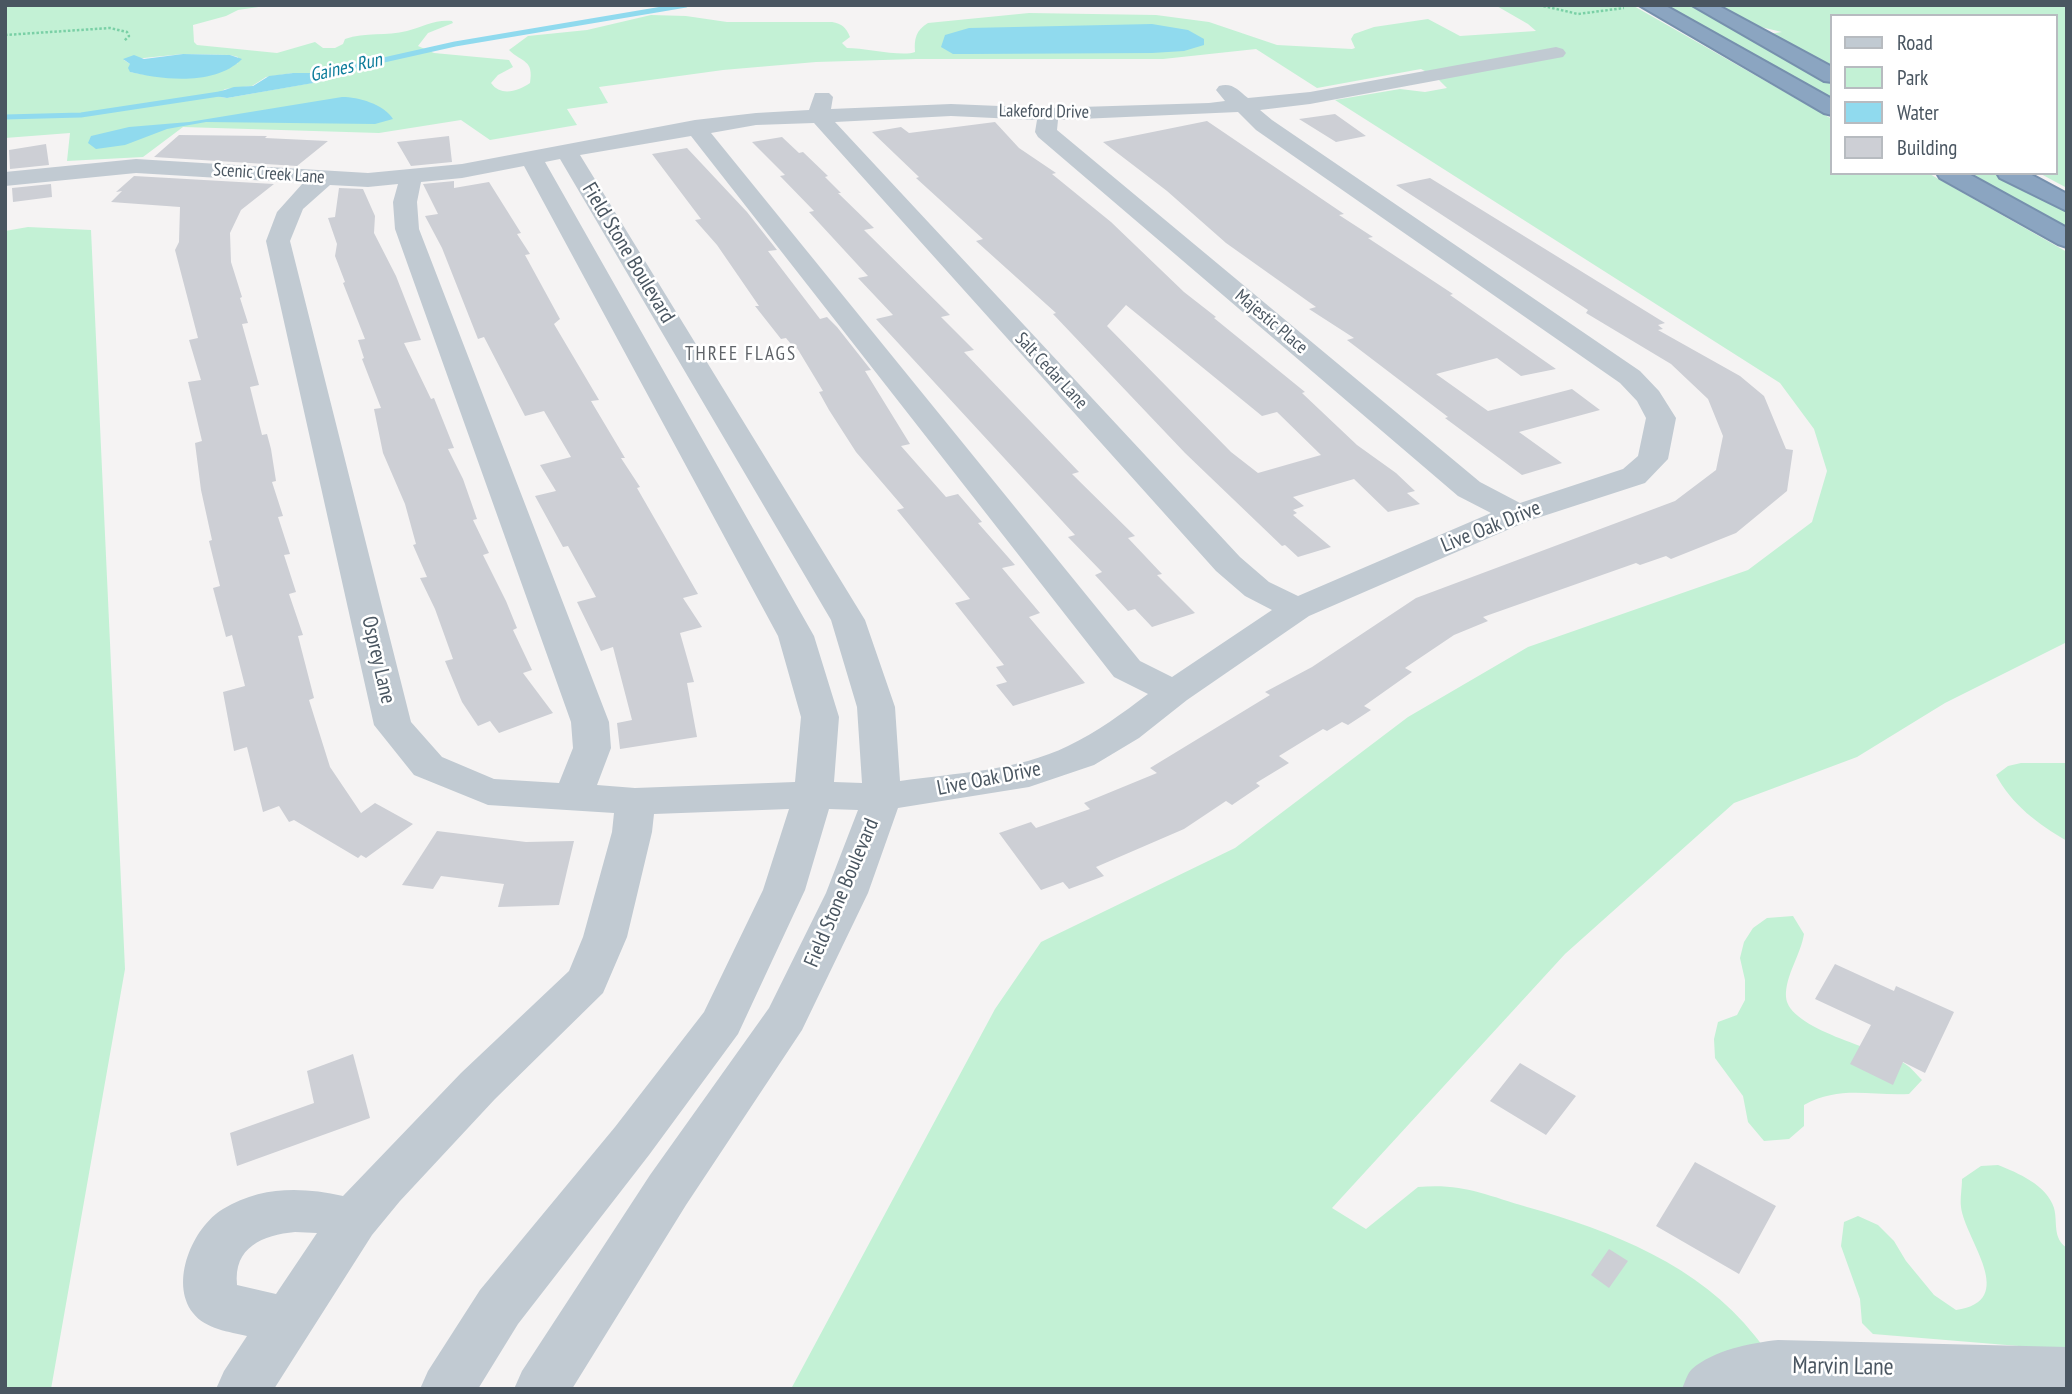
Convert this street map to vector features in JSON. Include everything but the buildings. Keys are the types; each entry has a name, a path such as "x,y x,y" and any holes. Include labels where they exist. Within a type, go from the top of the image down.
{"highway":[{"path":"1648,5 1830,107"},
{"path":"1702,5 1830,75"},
{"path":"1953,175 2067,239"},
{"path":"2013,175 2067,204"}],"street":[{"name":"Lakeford Drive","path":"549,154 820,106 1048,114 1234,98 1310,98 1556,53"},
{"path":"614,121 732,105 820,106 889,94 1234,98 1291,81"},
{"name":"Live Oak Drive","path":"813,795 882,797 958,787 1042,770 1080,756 1126,729 1174,692 1297,610 1517,514 1634,476 1653,459 1661,418 1649,397 1630,377 1264,125 1234,98"},
{"name":"Salt Cedar Lane","path":"820,106 830,131 1228,564 1257,590 1297,610"},
{"name":"Majestic Place","path":"1048,114 1046,132 1469,489 1517,514"},
{"name":"Scenic Creek Lane","path":"5,179 98,167 136,166 368,180 462,171 549,154"},
{"name":"Field Stone Boulevard","path":"447,1389 499,1307 632,1141 722,1022 784,890 813,795 820,717 796,636 549,154"},
{"name":"Field Stone Boulevard","path":"541,1389 668,1190 786,1018 847,893 882,797 876,707 848,620 549,154"},
{"path":"411,177 405,202 407,229 590,722 592,748 573,798"},
{"name":"Osprey Lane","path":"324,178 299,197 284,217 278,241 393,725 428,766 488,792 635,801 813,795"},
{"path":"243,1389 355,1220 382,1186 478,1086 587,981 602,947 632,832 635,801"},
{"path":"287,1320 225,1307 212,1297 208,1279 211,1258 223,1237 243,1222 268,1214 297,1210 355,1220"},
{"name":"Marvin Lane","path":"1709,1389 1724,1377 1749,1368 1778,1365 2067,1372"}],"lane":[{"path":"695,127 1127,669 1174,692"}],"path":[{"path":"1539,5 1578,14 1634,5"},
{"path":"5,35 110,28 127,32 128,38 124,41"}],"green space":[{"path":"5,5 272,5 238,10 193,25 194,42 197,45 277,53 315,42 323,48 335,48 343,44 345,39 353,37 407,31 435,22 452,21 453,23 428,33 418,46 434,53 509,60 513,67 498,75 491,83 505,91 530,83 529,65 509,50 528,36 587,30 651,15 686,16 727,22 832,22 847,31 850,37 842,43 847,48 901,53 915,52 917,35 928,23 1029,13 1156,15 1209,22 1277,45 1352,49 1355,48 1351,39 1354,34 1374,27 1428,19 1460,36 1536,31 1495,5 1632,5 1830,118 1830,175 1932,175 2067,252 2067,642 1945,703 1857,757 1734,803 1565,954 1332,1208 1366,1229 1418,1187 1448,1187 1486,1194 1591,1227 1652,1254 1708,1289 1733,1311 1755,1336 1793,1389 791,1389 995,1009 1041,942 1235,848 1408,717 1528,647 1748,570 1812,522 1827,471 1814,429 1780,383 1335,100 1400,89 1425,92 1447,88 1436,77 1421,69 1317,88 1256,49 1163,59 916,59 816,62 723,70 599,87 608,103 567,109 577,125 490,140 461,120 379,133 183,127 143,157 67,161 70,133 5,138","holes":["183,54 238,57 238,63 211,73 185,77 130,72 130,64 124,60","293,73 321,76 323,81 227,98 215,96 225,89 252,86 266,77"]},
{"path":"1660,5 1690,5 1830,82 1830,100"},
{"path":"1718,5 2067,5 2067,188 2043,175 2058,175 2058,14 1830,14 1830,65 1769,34 1782,32 1752,25"},
{"path":"1967,175 2001,175 2067,212 2067,231"},
{"path":"28,227 91,230 125,969 51,1389 5,1389 5,231"},
{"path":"2021,763 2067,763 2067,841 2027,813 2002,786 1996,775 2008,766"},
{"path":"1793,916 1804,934 1786,989 1791,1008 1817,1028 1902,1062 1922,1080 1909,1094 1843,1093 1817,1099 1804,1105 1804,1126 1789,1139 1764,1141 1748,1122 1743,1096 1715,1058 1714,1039 1718,1022 1737,1015 1745,1000 1745,980 1740,958 1744,942 1753,928 1767,918"},
{"path":"1998,1165 2038,1186 2054,1208 2057,1235 2067,1248 2067,1350 1873,1334 1862,1323 1860,1299 1841,1246 1844,1222 1858,1216 1878,1225 1894,1241 1906,1261 1934,1295 1956,1310 1975,1304 1984,1295 1987,1282 1961,1207 1962,1179 1981,1166"}],"water":[{"path":"1152,24 1188,30 1204,39 1204,45 1184,51 1152,53 953,54 941,47 945,35 969,28"},
{"path":"183,54 230,55 242,59 218,74 173,79 130,72 130,64 123,59 134,55 144,59"},
{"path":"311,73 325,79 227,98 215,96 215,93 234,87 253,86 269,76"},
{"path":"342,97 370,102 393,119 375,124 206,122 167,129 125,145 96,149 88,143 91,136 129,127 189,122"}],"waterway":[{"name":"Gaines Run","path":"308,77 455,44 686,5"},
{"name":"Gaines Run","path":"5,117 81,115 226,93"}],"district":[{"name":"THREE FLAGS","path":"741,355"}]}
